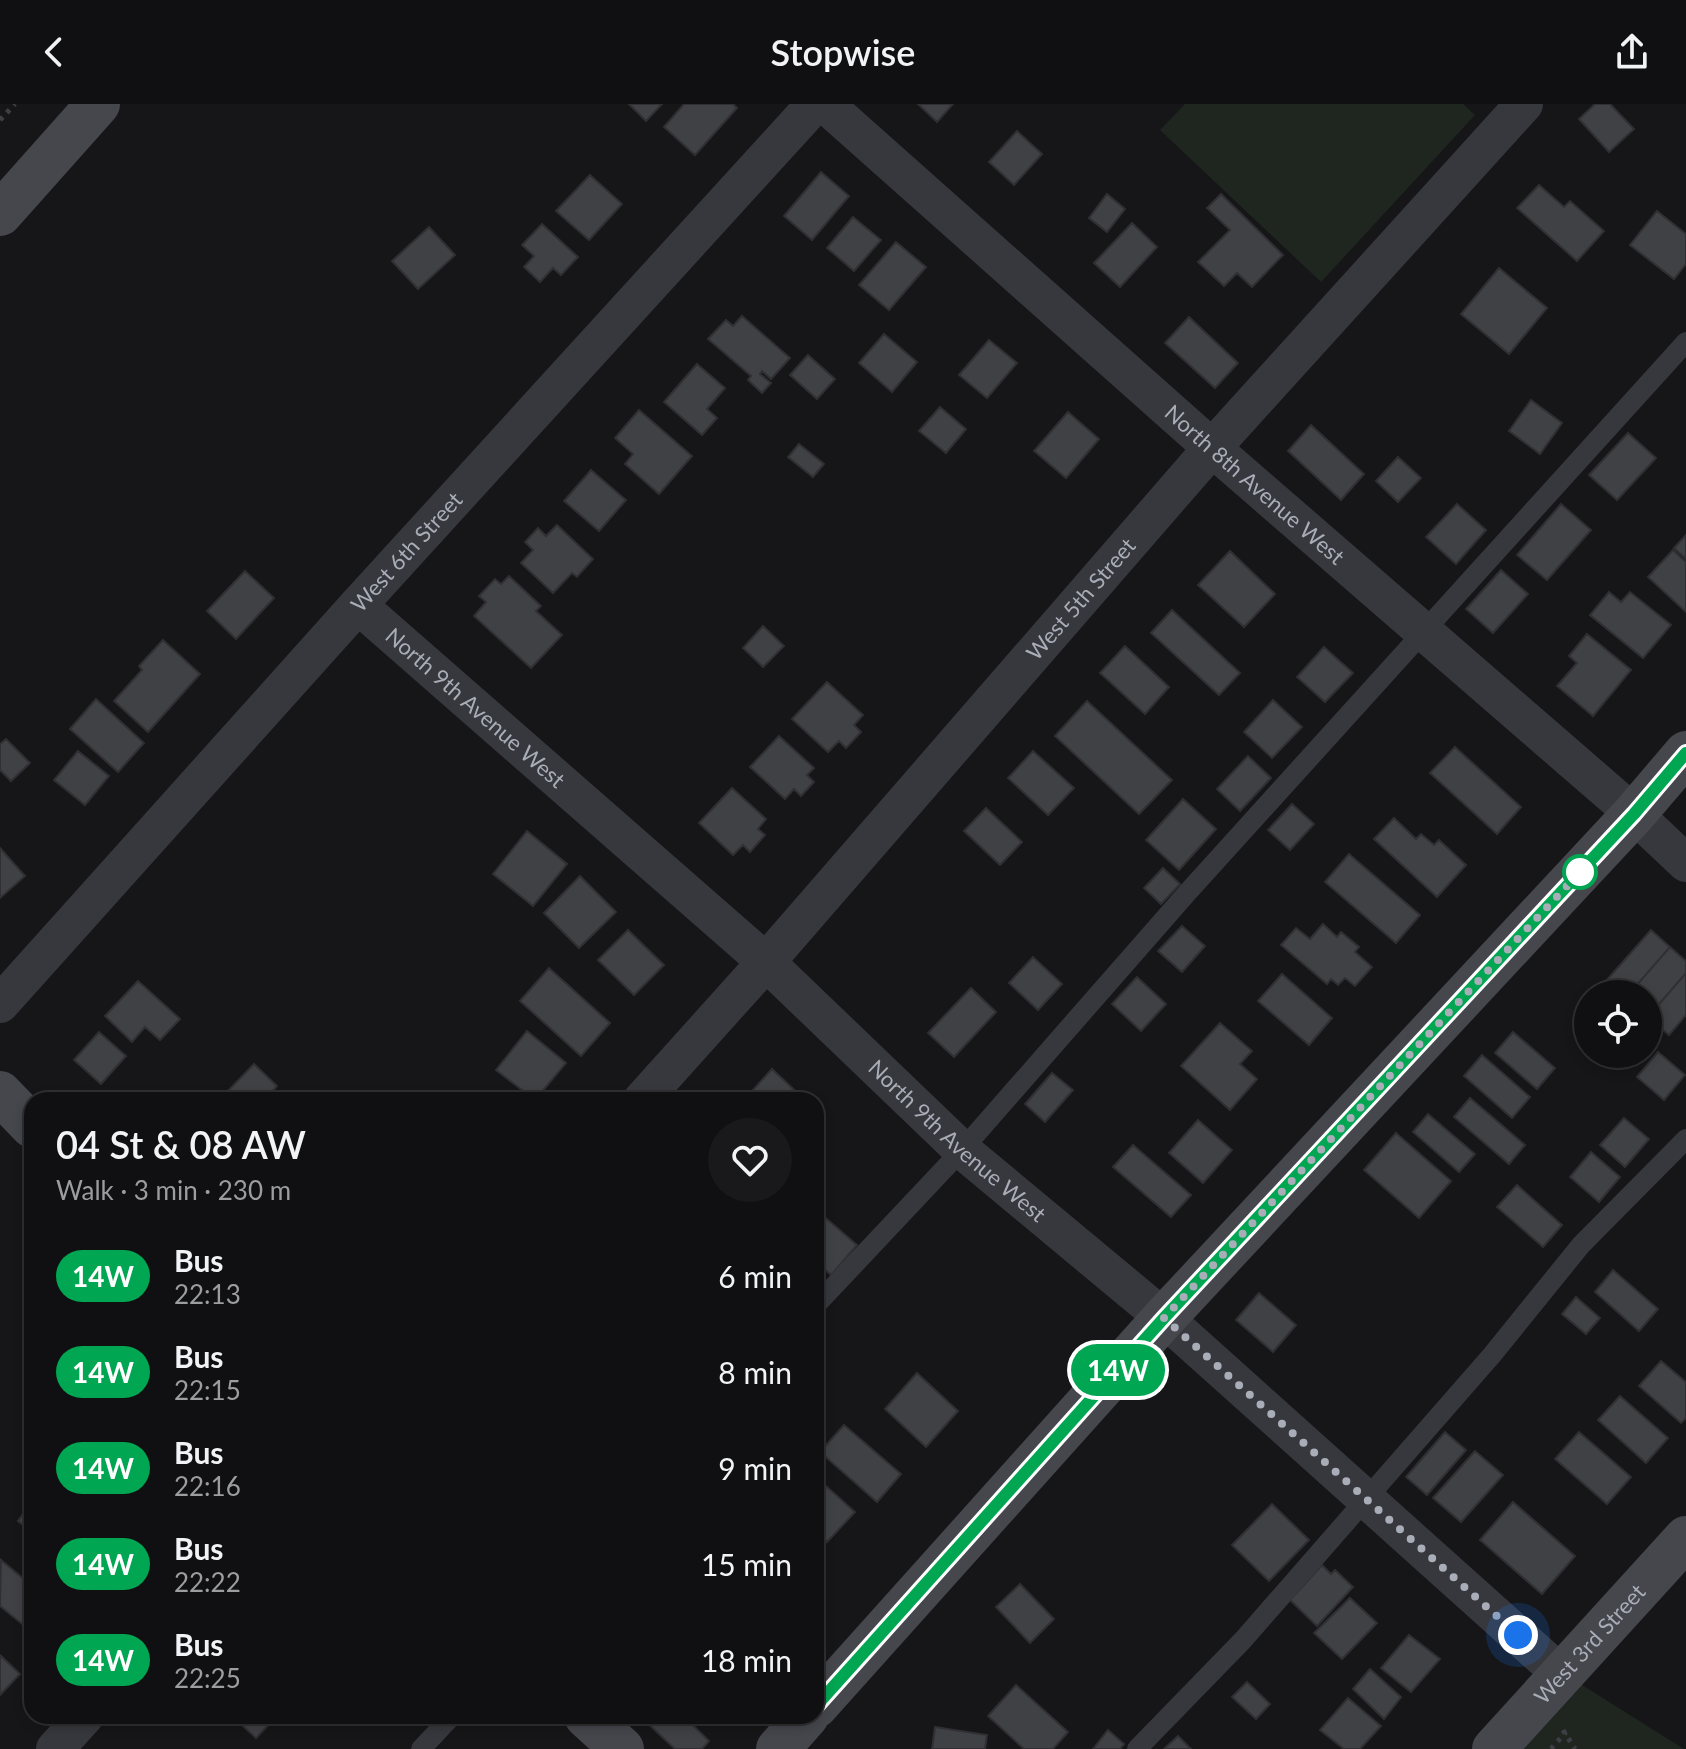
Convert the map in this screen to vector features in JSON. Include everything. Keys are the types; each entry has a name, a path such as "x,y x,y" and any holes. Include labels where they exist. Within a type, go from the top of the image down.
{"street":[{"path":"0,214 98,104"},
{"name":"West 6th Street","path":"0,1004 358,605 815,104"},
{"name":"North 8th Avenue West","path":"825,104 1686,863"},
{"name":"West 5th Street","path":"649,1092 766,962 1212,448 1524,104"},
{"name":"North 9th Avenue West","path":"358,605 766,962 962,1150 1164,1318 1561,1674"},
{"path":"824,1697 1164,1318 1634,814 1686,753"},
{"path":"0,1093 24,1118"},
{"name":"West 3rd Street","path":"1494,1749 1686,1538"},
{"path":"55,1749 78,1724"},
{"path":"595,1724 622,1749"},
{"path":"778,1749 800,1724"}],"lane":[{"path":"824,1297 962,1150 1187,893 1686,342"},
{"path":"1137,1749 1243,1640 1492,1355 1581,1245 1686,1139"},
{"path":"421,1749 444,1724"}],"path":[{"path":"0,120 15,104"},
{"path":"1551,1749 1566,1732 1575,1749"}],"shaded area":[{"path":"1185,104 1463,104 1475,115 1321,282 1160,130"},
{"path":"1579,1683 1684,1749 1520,1749"}],"building":[{"path":"629,104 662,104 646,121"},
{"path":"684,104 733,104 737,108 695,155 664,127"},
{"path":"918,104 953,104 937,122"},
{"path":"1595,104 1610,104 1634,129 1609,152 1579,119"},
{"path":"1017,131 1042,154 1014,185 989,162"},
{"path":"821,172 849,196 812,240 784,216"},
{"path":"590,175 622,204 589,240 556,211"},
{"path":"1539,185 1564,207 1570,201 1604,231 1577,261 1517,208"},
{"path":"1107,194 1125,209 1107,232 1089,218"},
{"path":"1221,194 1283,255 1252,287 1237,273 1224,286 1198,262 1230,230 1207,208"},
{"path":"1657,211 1686,234 1686,264 1674,279 1630,245"},
{"path":"853,217 881,240 854,271 827,248"},
{"path":"1132,223 1157,247 1120,287 1094,263"},
{"path":"542,224 578,257 561,275 553,268 540,282 524,267 534,256 522,245"},
{"path":"429,227 455,255 418,289 392,261"},
{"path":"896,242 926,267 889,310 859,285"},
{"path":"1499,268 1547,308 1509,354 1461,314"},
{"path":"742,316 790,358 771,379 762,371 760,374 771,383 762,393 748,380 751,376 708,339 726,320 733,326"},
{"path":"1189,317 1238,363 1215,388 1165,343"},
{"path":"884,334 917,362 892,392 859,363"},
{"path":"989,340 1017,363 987,398 959,375"},
{"path":"808,355 835,379 817,399 790,375"},
{"path":"697,364 725,388 707,409 717,418 702,435 664,402"},
{"path":"1531,400 1562,423 1540,454 1509,431"},
{"path":"940,407 966,429 946,453 919,431"},
{"path":"639,410 692,456 659,494 625,464 633,454 615,438"},
{"path":"1068,412 1099,439 1066,478 1034,451"},
{"path":"1311,425 1364,474 1341,500 1288,451"},
{"path":"1628,433 1656,458 1617,500 1589,475"},
{"path":"799,444 824,464 813,477 788,457"},
{"path":"1398,457 1421,478 1398,502 1376,481"},
{"path":"591,470 626,500 599,531 564,501"},
{"path":"1457,504 1486,530 1456,564 1426,537"},
{"path":"1561,504 1591,530 1547,580 1517,555"},
{"path":"557,525 593,559 577,577 572,573 553,593 521,563 533,550 525,542 538,528 546,536"},
{"path":"1686,535 1686,559 1674,548"},
{"path":"1673,550 1686,562 1686,612 1648,577"},
{"path":"1230,551 1275,594 1244,627 1198,585"},
{"path":"1501,570 1528,594 1493,633 1466,609"},
{"path":"245,571 274,598 236,639 207,611"},
{"path":"509,576 541,606 536,611 562,635 531,668 474,616 486,602 479,596 495,579 501,584"},
{"path":"1609,592 1621,602 1630,592 1671,625 1643,658 1590,615"},
{"path":"1172,610 1240,673 1219,695 1151,633"},
{"path":"763,626 784,646 763,667 743,648"},
{"path":"1587,634 1631,670 1593,716 1557,686 1577,663 1569,656"},
{"path":"163,640 200,674 148,732 114,701 142,670 139,666"},
{"path":"1125,646 1169,687 1145,714 1100,673"},
{"path":"1324,647 1353,673 1325,702 1297,677"},
{"path":"827,682 863,715 854,725 861,732 846,748 839,741 828,752 792,719"},
{"path":"96,699 144,743 118,772 70,729"},
{"path":"1273,700 1302,727 1272,758 1244,732"},
{"path":"1087,701 1172,780 1139,814 1055,736"},
{"path":"779,736 814,768 807,775 814,782 801,796 794,789 785,799 750,767"},
{"path":"6,739 30,763 11,781 0,770 0,744"},
{"path":"1455,747 1521,807 1497,834 1430,773"},
{"path":"78,751 109,776 85,805 54,780"},
{"path":"1033,751 1074,788 1048,815 1008,778"},
{"path":"1248,756 1271,778 1240,811 1217,789"},
{"path":"732,788 766,819 758,829 765,835 750,852 743,845 733,855 699,823"},
{"path":"1183,799 1216,829 1179,870 1146,840"},
{"path":"1292,804 1314,824 1290,850 1268,830"},
{"path":"986,808 1022,842 1000,865 964,831"},
{"path":"1394,818 1416,839 1421,834 1434,845 1439,840 1466,865 1437,897 1374,839"},
{"path":"527,831 567,864 533,906 493,874"},
{"path":"0,848 25,876 0,898"},
{"path":"1349,854 1420,915 1396,943 1325,882"},
{"path":"1163,868 1180,884 1161,904 1144,888"},
{"path":"580,876 616,912 579,948 544,913"},
{"path":"1323,924 1337,937 1341,932 1359,947 1355,952 1372,967 1355,986 1345,978 1338,985 1331,979 1327,984 1281,945 1296,928 1310,939"},
{"path":"1182,926 1205,946 1182,972 1158,951"},
{"path":"628,930 664,965 634,995 598,960"},
{"path":"1651,930 1670,947 1641,980 1607,980"},
{"path":"1670,947 1686,961 1686,973 1662,1001 1662,980 1641,980"},
{"path":"1033,957 1062,984 1038,1010 1009,983"},
{"path":"549,968 610,1023 581,1056 520,1001"},
{"path":"1686,973 1686,1015 1669,1035 1662,1029 1662,1001"},
{"path":"1282,974 1332,1018 1309,1045 1258,1001"},
{"path":"1137,977 1166,1004 1141,1031 1112,1004"},
{"path":"138,981 180,1019 160,1040 145,1027 132,1042 105,1016"},
{"path":"971,988 996,1012 954,1057 928,1033"},
{"path":"1220,1023 1252,1051 1240,1064 1257,1079 1230,1110 1181,1066"},
{"path":"527,1031 566,1063 542,1092 525,1092 496,1070"},
{"path":"99,1032 126,1056 101,1084 74,1060"},
{"path":"1513,1032 1555,1068 1537,1089 1495,1053"},
{"path":"1482,1055 1530,1097 1512,1118 1464,1076"},
{"path":"1662,1055 1685,1075 1664,1100 1637,1077 1645,1068 1662,1068"},
{"path":"254,1064 277,1086 272,1092 227,1092"},
{"path":"772,1069 796,1092 751,1092"},
{"path":"1052,1073 1073,1090 1045,1122 1025,1104"},
{"path":"1470,1098 1525,1145 1509,1164 1454,1117"},
{"path":"1428,1114 1475,1154 1459,1172 1413,1132"},
{"path":"1624,1118 1649,1139 1625,1167 1600,1145"},
{"path":"1198,1120 1232,1150 1203,1183 1169,1153"},
{"path":"1396,1133 1451,1181 1419,1218 1364,1170"},
{"path":"1133,1145 1191,1195 1171,1217 1113,1167"},
{"path":"1591,1152 1620,1177 1599,1202 1570,1177"},
{"path":"1517,1185 1562,1225 1543,1247 1497,1207"},
{"path":"824,1216 857,1245 831,1275 824,1269"},
{"path":"1613,1270 1658,1309 1639,1331 1595,1292"},
{"path":"1259,1293 1296,1325 1273,1352 1236,1320"},
{"path":"1576,1297 1600,1318 1586,1334 1562,1314"},
{"path":"1661,1361 1686,1382 1686,1418 1681,1423 1639,1386"},
{"path":"917,1373 958,1411 926,1447 885,1409"},
{"path":"1620,1396 1668,1438 1646,1463 1598,1420"},
{"path":"844,1425 901,1474 877,1502 824,1456 824,1448"},
{"path":"1445,1432 1466,1450 1427,1495 1406,1477"},
{"path":"1579,1432 1631,1477 1607,1504 1555,1459"},
{"path":"1475,1451 1503,1475 1461,1522 1433,1498"},
{"path":"824,1484 855,1512 827,1542 824,1539"},
{"path":"1513,1502 1575,1556 1542,1594 1480,1540"},
{"path":"1272,1504 1309,1540 1269,1581 1232,1545"},
{"path":"1,1560 24,1579 24,1626 0,1606"},
{"path":"1322,1565 1331,1574 1335,1570 1353,1587 1317,1626 1290,1600"},
{"path":"1020,1584 1054,1619 1030,1643 996,1607"},
{"path":"1350,1598 1377,1623 1342,1659 1314,1633"},
{"path":"1409,1635 1440,1659 1411,1692 1381,1668"},
{"path":"0,1655 20,1674 0,1695"},
{"path":"1370,1669 1401,1697 1384,1719 1353,1689"},
{"path":"1247,1682 1270,1704 1256,1719 1232,1697"},
{"path":"1016,1685 1068,1732 1053,1749 1024,1749 988,1716"},
{"path":"1348,1698 1381,1726 1360,1749 1344,1749 1320,1730"},
{"path":"241,1724 269,1724 256,1738"},
{"path":"648,1724 692,1724 709,1741 702,1749 675,1749"},
{"path":"935,1727 987,1735 985,1749 932,1749"},
{"path":"1108,1730 1124,1744 1120,1749 1093,1749"},
{"path":"1178,1736 1191,1749 1164,1749"}],"bus line":[{"name":"14W","path":"824,1697 1164,1318 1634,814 1686,753"}],"route":[{"path":"1518,1635 1164,1318 1580,872"}]}
